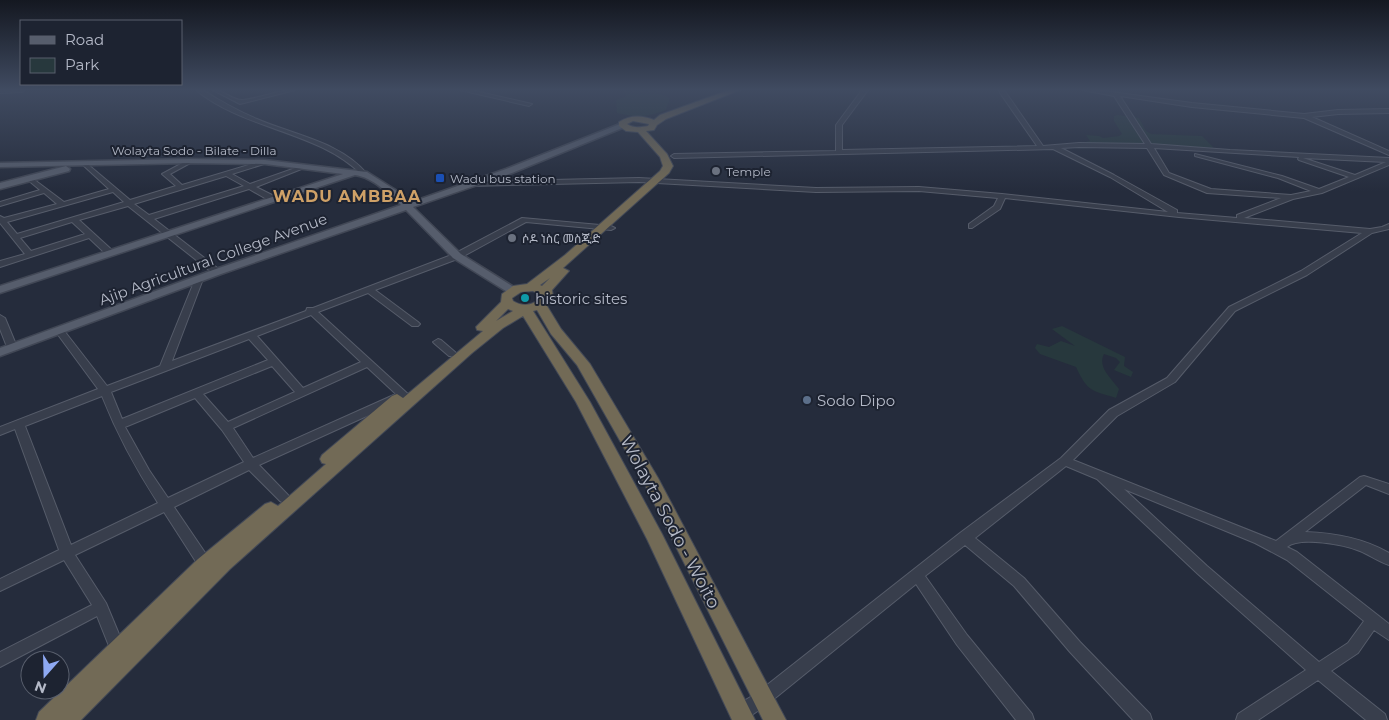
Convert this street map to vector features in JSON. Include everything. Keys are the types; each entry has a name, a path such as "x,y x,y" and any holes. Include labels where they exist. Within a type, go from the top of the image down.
{"highway":[{"path":"645,124 645,128 667,161 668,166 660,183"},
{"path":"623,126 645,128 652,124"},
{"path":"65,720 223,564 406,397 510,297 531,287 660,183 676,166 674,156 654,139 645,128"},
{"path":"47,720 205,564 406,397 492,329 509,317 537,302 550,284 607,227"},
{"path":"531,287 537,288 537,302"},
{"path":"510,297 514,308 537,302"},
{"name":"Wolayta Sodo - Woito","path":"537,302 556,331 583,364 652,482 775,720"},
{"name":"Wolayta Sodo - Woito","path":"537,302 583,402 656,539 742,716"}],"main road":[{"path":"577,146 623,126"},
{"path":"577,146 645,128"},
{"name":"Ajip Agricultural College Avenue","path":"0,352 217,272 577,146"},
{"name":"Wolayta Sodo - Bilate - Dilla","path":"0,165 190,161 265,162 360,173 394,193 457,256 510,297"},
{"path":"0,186 85,164"},
{"path":"0,290 273,199 360,173"}],"street":[{"path":"264,124 332,151 357,165 360,173"},
{"path":"839,153 840,124"},
{"path":"1024,124 1041,148"},
{"path":"1133,124 1141,137 1150,146 1166,174 1210,191 1291,197"},
{"path":"1322,124 1389,152"},
{"path":"674,156 1041,148 1079,145 1150,146 1389,161"},
{"path":"1079,145 1085,151"},
{"path":"1053,147 1096,168 1179,214"},
{"path":"1175,148 1287,179 1319,191"},
{"path":"1286,155 1355,177"},
{"path":"1090,156 1096,162 1096,168"},
{"path":"182,188 165,174 190,161"},
{"path":"1237,219 1291,197 1319,191 1389,161"},
{"path":"15,237 265,162"},
{"path":"85,164 129,203 217,272"},
{"path":"148,218 251,186 306,166"},
{"path":"227,174 273,199"},
{"path":"30,178 62,204"},
{"path":"469,184 639,180 660,183 816,190 918,189 1370,231"},
{"path":"30,254 1,219 114,190"},
{"path":"0,204 45,191"},
{"path":"972,226 996,207 1002,196"},
{"path":"74,220 110,253"},
{"path":"0,430 105,391 310,310 457,256 525,220 607,227"},
{"path":"742,716 965,537 1065,461 1113,413 1171,380 1232,308 1304,273 1370,231 1389,226"},
{"path":"0,264 91,235"},
{"path":"165,367 200,279"},
{"path":"368,289 415,324"},
{"path":"0,585 251,464 406,397 310,310"},
{"path":"0,318 12,348"},
{"path":"59,330 105,391 119,425 144,472 205,564"},
{"path":"250,334 300,392"},
{"path":"438,342 452,354"},
{"path":"119,425 273,362"},
{"path":"226,427 300,392 368,363"},
{"path":"197,394 226,427 251,464 284,498"},
{"path":"19,424 67,553 101,607 118,651"},
{"path":"1065,461 1260,540 1292,556 1389,633"},
{"path":"1101,475 1154,527 1317,671 1378,720"},
{"path":"1276,548 1364,480 1389,489"},
{"path":"965,537 1019,582 1075,647 1144,720"},
{"path":"1289,538 1310,537 1346,540 1377,551 1389,560"},
{"path":"917,575 962,640 1026,720"},
{"path":"0,660 101,607"},
{"path":"1253,718 1317,671 1353,648 1373,620"}],"green space":[{"path":"1116,124 1142,124 1146,131 1151,134 1202,136 1214,148 1144,143 1080,143 1090,141 1086,135 1103,138 1122,134"},
{"path":"1062,326 1125,357 1124,366 1133,372 1131,377 1114,370 1120,362 1116,358 1104,354 1102,359 1106,373 1119,389 1116,398 1096,392 1084,382 1076,367 1040,354 1035,348 1037,344 1049,347 1061,341 1075,346 1052,329"}],"place":[{"name":"Temple","path":"716,171"},
{"name":"Wadu bus station","path":"440,178"},
{"name":"ሶዶ ነስር መስጂድ","path":"512,238"},
{"name":"historic sites","path":"525,298"},
{"name":"Sodo Dipo","path":"807,400"}],"district":[{"name":"WADU AMBBAA","path":"347,196"}]}
